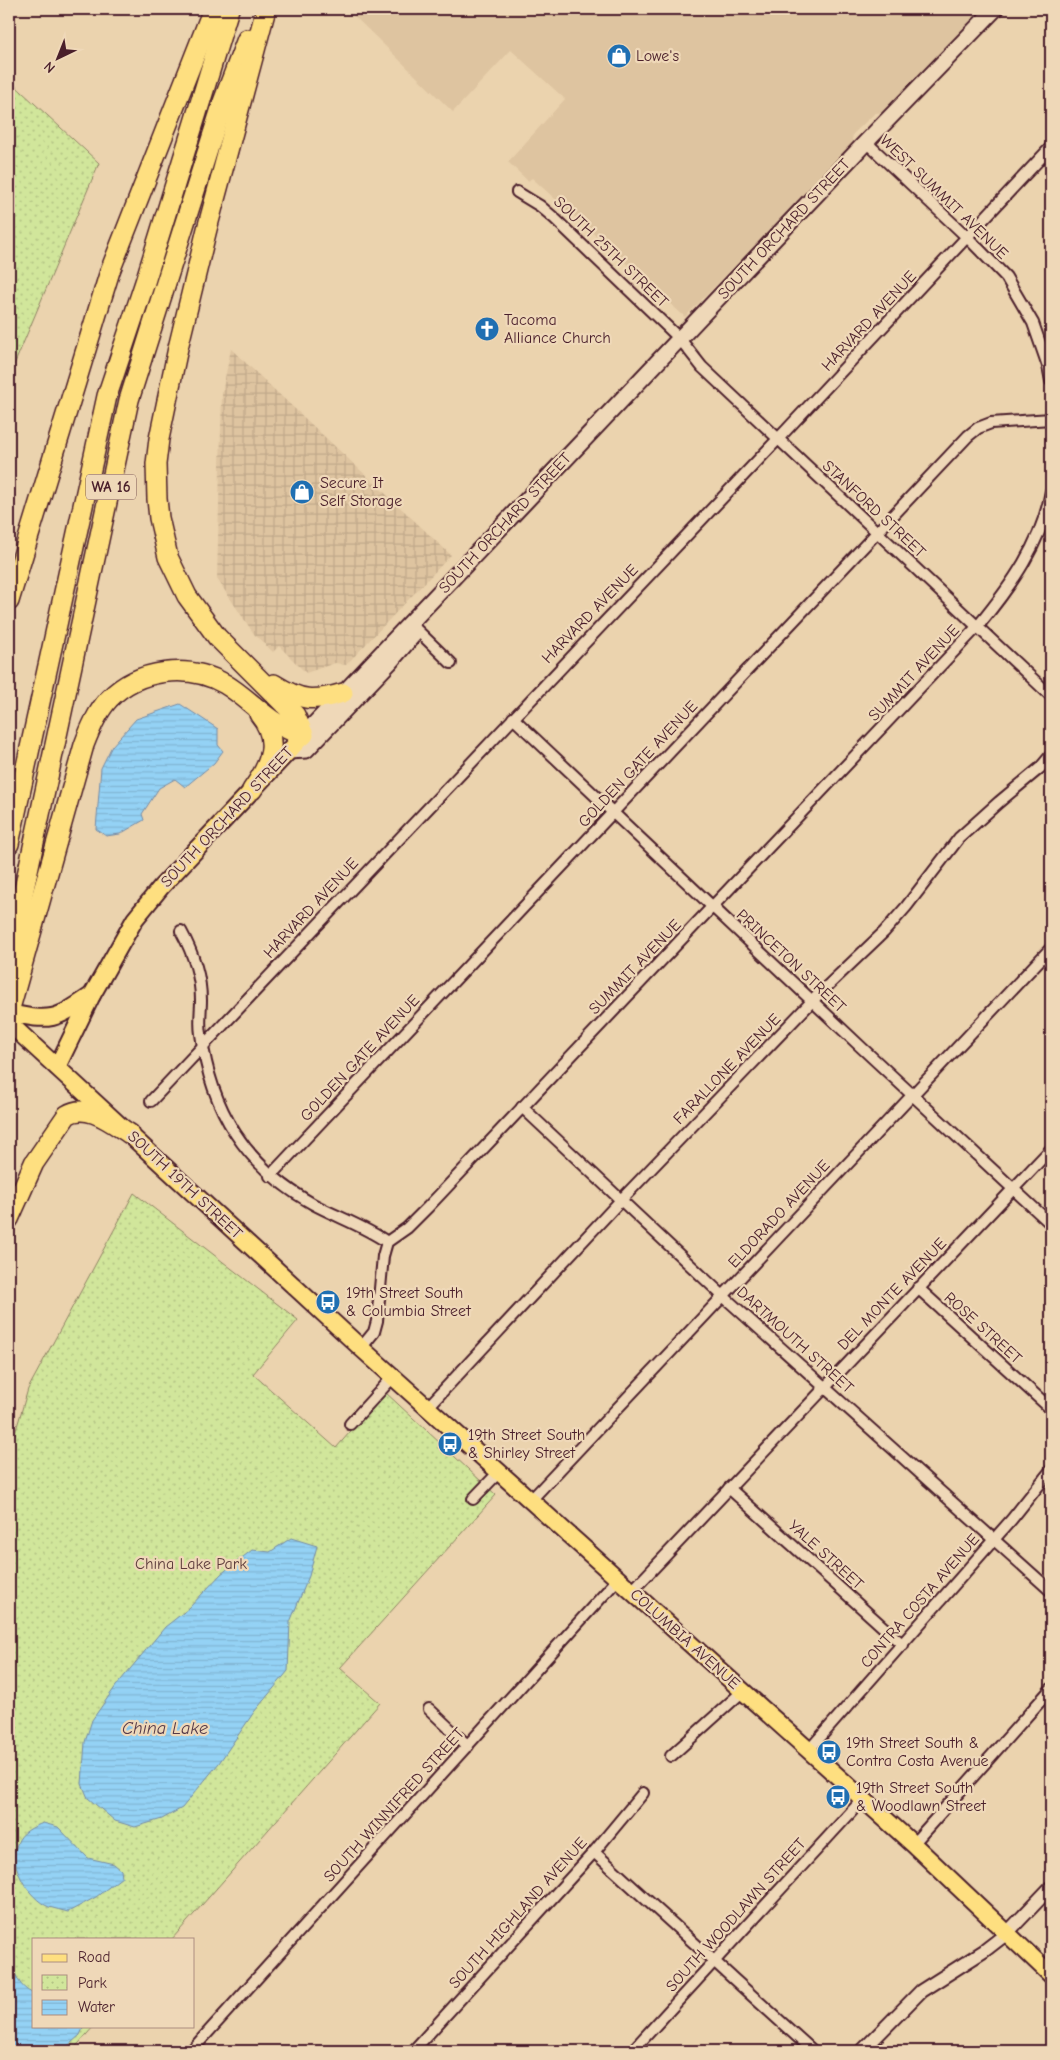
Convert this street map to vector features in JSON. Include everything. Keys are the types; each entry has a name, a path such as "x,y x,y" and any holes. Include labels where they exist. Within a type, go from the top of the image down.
{"highway":[{"path":"9,601 110,271 213,9"},
{"name":"WA 16","path":"9,844 107,396 148,273 229,9"},
{"name":"WA 16","path":"9,977 20,908 129,400 223,102 258,9"},
{"path":"266,9 207,229 178,348 159,439 156,464 159,518 168,557 187,596 210,630 295,715 304,735"},
{"path":"239,660 285,691 300,698 314,700 343,693"},
{"path":"9,1013 89,730 109,699 132,683 149,675 183,672 215,679 234,690 285,729 304,735"},
{"path":"250,703 268,726 271,745 268,763 252,790"},
{"path":"9,1219 34,1163 67,1115 73,1111 83,1110 98,1115 130,1134"}],"main road":[{"name":"SOUTH ORCHARD STREET","path":"58,1067 92,995 124,936 146,904 343,693 866,142 995,9"},
{"path":"289,751 306,750 389,663 423,623 423,610"},
{"path":"9,1013 35,1019 47,1019 59,1016 92,995"},
{"name":"SOUTH 19TH STREET","path":"9,1023 361,1348"},
{"name":"COLUMBIA AVENUE","path":"361,1348 913,1844 1006,1934"},
{"path":"1006,1934 1051,1975"}],"street":[{"name":"WEST SUMMIT AVENUE","path":"866,142 992,261 1020,299 1036,332 1051,381"},
{"name":"HARVARD AVENUE","path":"150,1102 1051,148"},
{"name":"SOUTH 25TH STREET","path":"517,192 540,206 554,218 680,339"},
{"name":"STANFORD STREET","path":"680,339 702,367 1051,696"},
{"name":"GOLDEN GATE AVENUE","path":"270,1176 968,436 978,428 991,423 1051,418"},
{"path":"978,626 1005,594 1031,550 1042,523 1051,491"},
{"name":"SUMMIT AVENUE","path":"387,1242 406,1228 428,1207 978,626"},
{"path":"417,630 451,663"},
{"name":"PRINCETON STREET","path":"513,718 812,1002 1051,1224"},
{"name":"FARALLONE AVENUE","path":"427,1408 622,1199 812,1002 884,932 906,907 959,838 998,802 1040,768 1051,755"},
{"path":"181,932 194,959 199,978 201,1034 215,1094 244,1149 270,1176 312,1203 369,1230 387,1242 383,1256 377,1321 374,1332 361,1348"},
{"name":"ELDORADO AVENUE","path":"530,1500 1051,948"},
{"name":"DARTMOUTH STREET","path":"522,1107 722,1295 1051,1591"},
{"name":"DEL MONTE AVENUE","path":"632,1591 1051,1149"},
{"name":"ROSE STREET","path":"918,1288 1051,1409"},
{"path":"350,1424 393,1377"},
{"name":"CONTRA COSTA AVENUE","path":"809,1750 903,1645 1051,1470"},
{"path":"472,1499 499,1472"},
{"name":"YALE STREET","path":"729,1488 903,1645"},
{"name":"SOUTH WINNIFRED STREET","path":"192,2051 618,1579"},
{"path":"913,1844 1051,1689"},
{"path":"671,1756 743,1691"},
{"path":"429,1709 468,1746"},
{"name":"SOUTH HIGHLAND AVENUE","path":"413,2051 594,1852 643,1793"},
{"name":"SOUTH WOODLAWN STREET","path":"632,2051 863,1799"},
{"path":"594,1852 813,2051"},
{"path":"862,2051 921,1991 984,1951 1006,1934 1051,1886"}],"shaded area":[{"path":"347,9 984,9 885,112 875,113 853,134 851,146 685,317 532,178 528,181 508,162 565,99 511,50 453,112"},
{"name":"Secure It Self Storage","path":"231,349 451,555 346,665 335,663 306,673 279,646 273,652 254,634 217,579 222,393"}],"green space":[{"path":"9,80 99,163 9,377"},
{"name":"China Lake Park","path":"134,1193 298,1320 253,1374 336,1448 385,1392 496,1495 340,1668 380,1703 173,1938 32,1938 32,2028 92,2028 72,2051 9,2051 9,1454 28,1389"}],"water":[{"path":"180,704 218,729 218,745 223,751 214,763 185,787 175,779 159,788 142,814 144,820 120,834 106,836 96,829 101,768 112,746 136,719"},
{"name":"China Lake","path":"291,1538 317,1546 309,1576 290,1622 288,1671 254,1712 219,1763 182,1808 162,1819 135,1827 115,1821 88,1798 82,1784 85,1742 92,1720 116,1686 165,1627 188,1609 221,1574 252,1550 270,1552"},
{"path":"43,1823 58,1827 88,1858 114,1864 121,1870 122,1877 96,1897 68,1912 42,1903 34,1897 22,1880 15,1862 15,1852 21,1836 31,1828"},
{"path":"9,1964 24,1988 32,1993 32,2028 83,2028 80,2035 62,2051 9,2051"}],"place":[{"name":"Lowe's","path":"619,56"},
{"name":"Tacoma Alliance Church","path":"487,329"},
{"name":"Secure It Self Storage","path":"302,492"},
{"name":"19th Street South & Columbia Street","path":"328,1302"},
{"name":"19th Street South & Shirley Street","path":"450,1444"},
{"name":"19th Street South & Contra Costa Avenue","path":"829,1752"},
{"name":"19th Street South & Woodlawn Street","path":"838,1797"}]}
